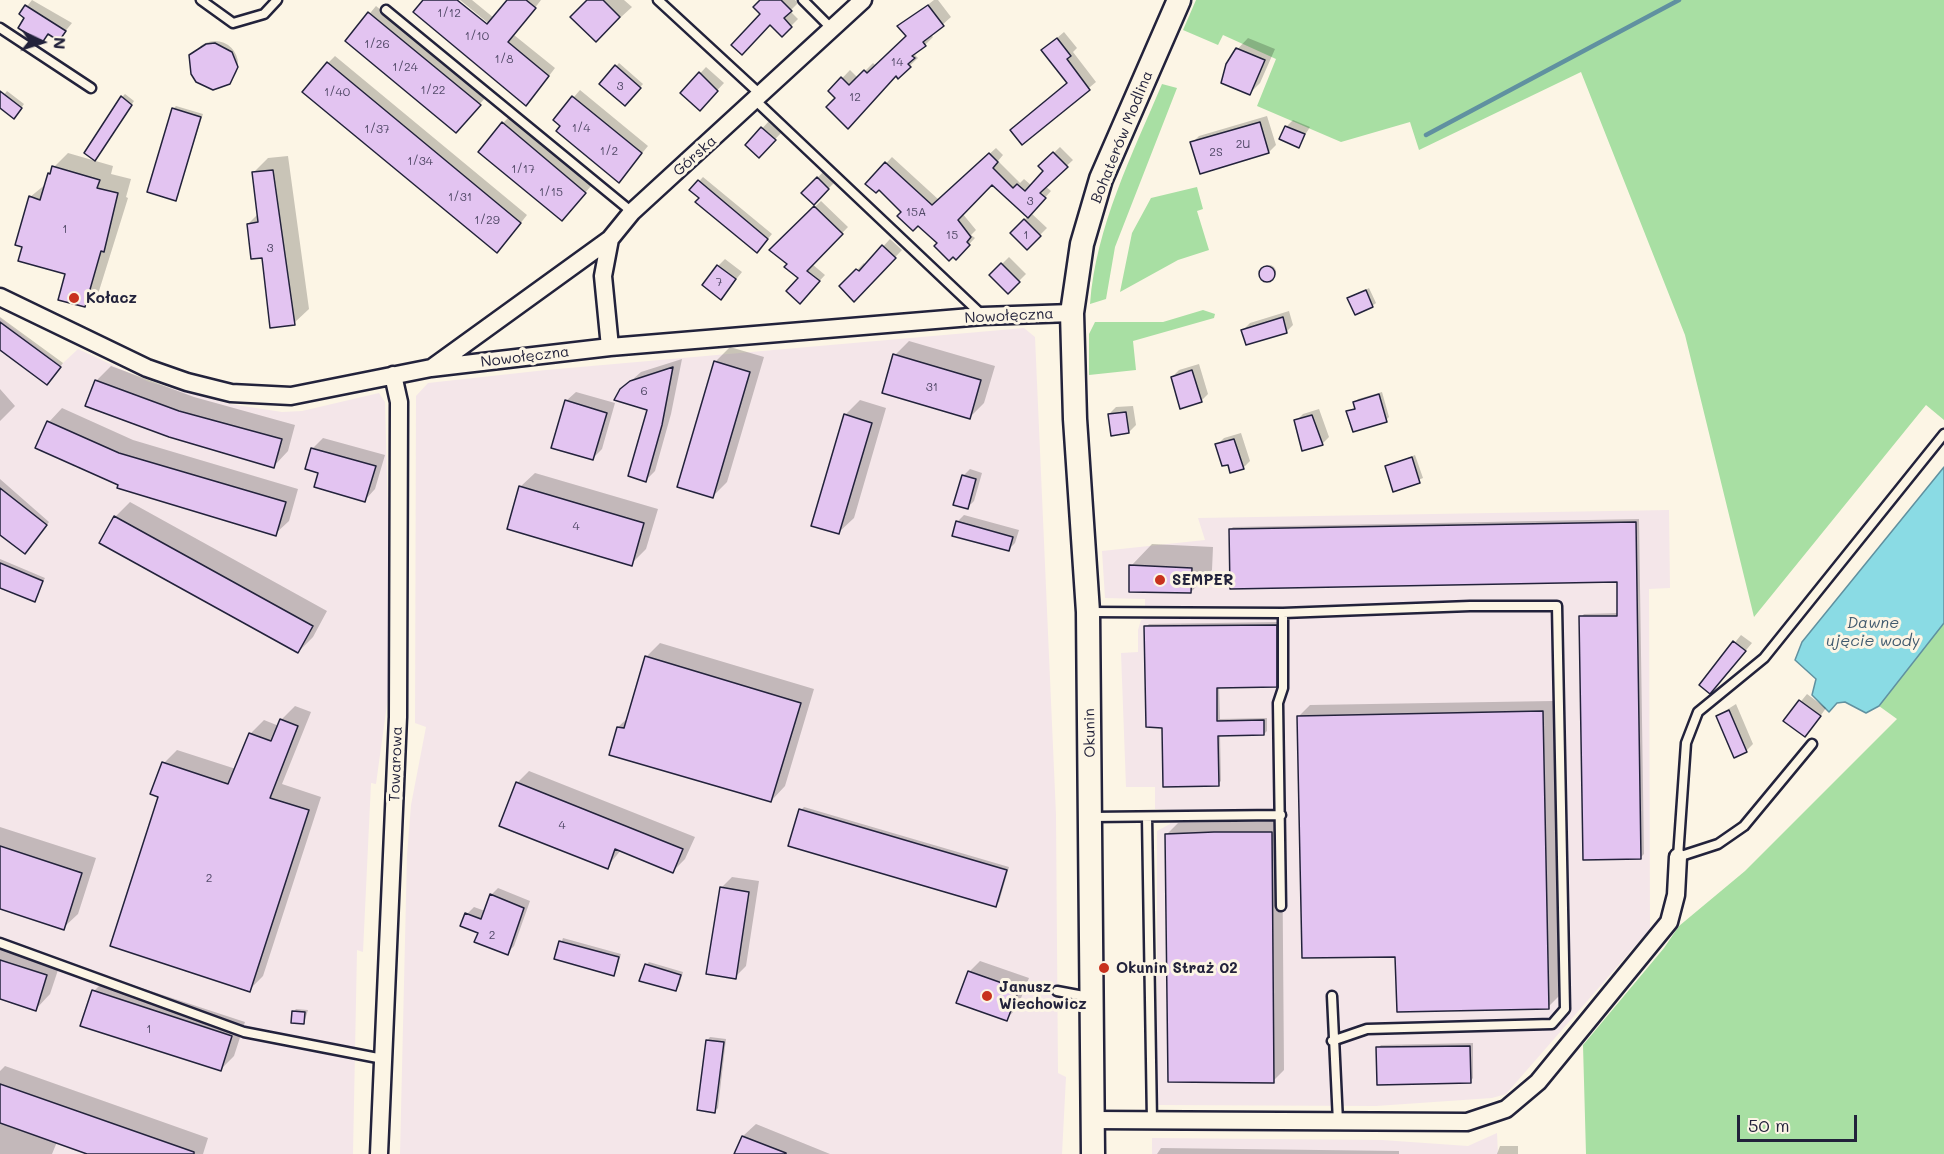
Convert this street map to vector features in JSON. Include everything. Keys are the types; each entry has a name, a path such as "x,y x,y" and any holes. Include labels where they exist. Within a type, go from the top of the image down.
{"main road":[{"name":"Bohaterów Modlina","path":"1072,313 1082,244 1101,179 1179,0"},
{"name":"Okunin","path":"1072,313 1075,419 1088,612 1093,1154"}],"street":[{"name":"Górska","path":"610,347 603,276 610,239 632,212 759,98 863,0"},
{"path":"431,368 610,239"},
{"name":"Nowołęczna","path":"0,297 147,368 224,391 291,396 431,368 610,347 983,316 1072,313"},
{"name":"Towarowa","path":"379,1154 398,717 399,402 393,375"},
{"path":"1093,1120 1467,1122 1506,1110 1538,1082 1669,922 1676,895 1678,857"}],"lane":[{"path":"201,0 233,23 264,14 278,0"},
{"path":"658,0 983,316"},
{"path":"803,0 832,30"},
{"path":"386,10 632,212"},
{"path":"0,28 91,88"},
{"path":"1812,744 1744,826 1718,844 1678,857 1686,743 1698,712 1764,658 1944,434"},
{"path":"1088,612 1283,613 1470,606 1557,606 1565,1009 1552,1024 1367,1029 1332,1041"},
{"path":"1281,906 1278,703 1283,688 1283,613"},
{"path":"1090,817 1281,815"},
{"path":"1147,817 1152,1120"},
{"path":"0,943 244,1032 383,1059"},
{"path":"1057,991 1092,998"},
{"path":"1332,996 1332,1041 1338,1122"}],"shaded area":[{"path":"0,318 61,365 78,349 149,382 230,404 282,412 302,411 379,393 385,402 392,668 376,784 371,783 363,952 357,950 353,1154 0,1154"},
{"path":"1024,328 1035,337 1056,815 1058,1073 1066,1077 1062,1154 400,1154 407,855 411,805 426,727 415,723 416,396 428,383 546,370"},
{"path":"1669,510 1670,588 1649,589 1650,929 1506,1094 1492,1098 1376,1106 1157,1105 1157,831 1170,824 1170,810 1155,809 1155,787 1126,787 1121,653 1138,652 1138,630 1141,620 1145,619 1145,599 1105,598 1102,551 1205,540 1198,518"},
{"path":"1497,1133 1498,1154 1152,1154 1152,1138 1382,1140 1468,1146"}],"green space":[{"path":"1196,0 1944,0 1944,420 1926,405 1754,617 1685,335 1581,72 1419,150 1410,122 1341,142 1257,106 1276,59 1223,35 1218,45 1183,30"},
{"path":"1162,84 1177,88 1115,247 1106,299 1090,304 1100,247 1117,191"},
{"path":"1197,187 1203,209 1197,211 1209,250 1178,260 1120,292 1132,233 1151,198"},
{"path":"1203,310 1215,314 1214,318 1133,341 1136,370 1089,375 1089,334 1095,322 1163,322"},
{"path":"1944,623 1944,1154 1586,1154 1583,1045 1664,948 1679,926 1745,871 1897,719 1879,706"}],"water":[{"name":"Dawne ujęcie wody","path":"1944,467 1944,623 1879,706 1866,713 1845,702 1837,703 1829,712 1812,695 1816,679 1795,660 1802,642"}],"building":[{"path":"423,0 457,0 487,24 507,0 526,0 536,8 508,42 549,76 526,106 413,12"},
{"path":"587,0 603,0 620,17 596,42 570,17"},
{"path":"760,0 781,0 792,11 784,18 792,27 782,37 770,25 742,55 731,45 760,14 753,7"},
{"path":"25,5 66,31 59,41 48,34 42,43 18,28 24,18 19,14"},
{"path":"928,5 944,26 923,42 926,46 912,56 915,58 908,64 911,67 898,79 896,76 848,129 826,107 835,98 828,91 841,77 849,85 864,70 867,73 906,36 897,26"},
{"path":"368,12 481,105 456,133 345,41"},
{"path":"1057,38 1071,56 1067,59 1090,90 1022,145 1010,130 1067,83 1041,50"},
{"path":"215,43 232,52 238,67 230,84 213,90 196,82 191,74 189,55 206,44"},
{"path":"1236,48 1265,60 1250,95 1221,83 1226,64"},
{"path":"327,62 521,223 497,253 302,92"},
{"path":"615,65 641,88 625,106 599,84"},
{"path":"699,72 718,91 700,111 680,93"},
{"path":"0,91 22,108 14,119 0,108"},
{"path":"121,96 132,105 95,161 84,153"},
{"path":"572,96 642,153 619,183 556,131 560,126 553,120"},
{"path":"172,108 201,117 176,201 147,192"},
{"path":"502,122 586,193 562,221 478,152"},
{"path":"1260,122 1269,153 1200,174 1190,142"},
{"path":"1285,126 1305,134 1299,148 1279,139"},
{"path":"761,127 776,140 759,158 745,145"},
{"path":"1053,152 1068,167 1040,193 1046,198 1028,218 992,185 958,220 971,237 967,242 970,245 956,260 953,257 949,261 934,246 937,243 918,226 913,231 897,216 901,212 879,190 876,193 865,184 885,162 932,205 989,153 998,162 993,168 1013,188 1017,184 1025,191 1043,171 1038,166"},
{"path":"52,166 100,180 97,188 118,193 104,252 101,251 85,307 58,300 65,274 18,261 22,247 15,245 29,196 40,200"},
{"path":"273,170 295,325 270,328 262,258 251,259 247,224 258,222 252,172"},
{"path":"817,177 829,189 814,205 801,193"},
{"path":"698,180 768,239 757,253 695,202 699,198 689,190"},
{"path":"814,206 843,234 807,271 820,281 800,304 786,291 798,278 784,267 787,264 769,250"},
{"path":"1024,219 1041,236 1027,250 1010,233"},
{"path":"882,245 896,258 854,302 839,286 856,269 859,271"},
{"path":"1001,263 1020,282 1008,294 989,275"},
{"path":"717,265 736,279 721,300 702,285"},
{"path":"1267,266 1273,268 1275,274 1273,280 1267,282 1261,280 1259,274 1261,268"},
{"path":"1366,290 1373,307 1355,315 1347,298"},
{"path":"1283,317 1287,333 1246,345 1241,330"},
{"path":"0,322 61,367 47,385 0,350"},
{"path":"893,354 981,380 970,419 882,393"},
{"path":"714,361 750,372 713,498 677,487"},
{"path":"673,367 662,425 646,482 628,476 647,410 614,400 620,389 630,381"},
{"path":"1192,370 1202,402 1180,409 1171,377"},
{"path":"95,380 179,411 282,439 274,468 169,437 85,406"},
{"path":"1379,394 1387,422 1353,432 1346,411 1355,409 1353,402"},
{"path":"565,400 607,413 593,460 551,448"},
{"path":"1126,412 1129,433 1111,436 1108,414"},
{"path":"844,414 872,423 839,534 811,526"},
{"path":"1312,415 1323,445 1302,451 1294,420"},
{"path":"47,421 119,453 286,502 276,536 117,488 118,485 35,448"},
{"path":"1234,439 1244,469 1230,473 1228,465 1222,466 1215,444"},
{"path":"311,448 376,466 365,502 314,487 318,473 305,469"},
{"path":"1412,457 1420,483 1393,492 1385,466"},
{"path":"962,475 976,479 968,509 953,505"},
{"path":"519,486 644,523 632,566 507,529"},
{"path":"0,488 47,525 25,554 0,535"},
{"path":"114,516 313,626 298,653 99,543"},
{"path":"956,521 1013,537 1009,551 952,536"},
{"path":"1636,522 1641,859 1583,860 1579,616 1617,616 1617,582 1230,589 1229,529"},
{"path":"0,563 43,581 35,602 0,588"},
{"name":"SEMPER","path":"1129,565 1192,568 1191,593 1129,592"},
{"path":"1277,625 1277,687 1217,688 1217,721 1264,720 1264,735 1218,736 1219,786 1163,787 1162,728 1146,727 1144,626"},
{"path":"1733,641 1746,651 1710,694 1699,685"},
{"path":"645,656 801,703 771,802 609,755 617,727 624,728"},
{"path":"1799,700 1821,716 1805,737 1783,721"},
{"path":"1729,710 1747,752 1734,758 1716,716"},
{"path":"1543,711 1549,1009 1397,1012 1395,957 1302,958 1297,716"},
{"path":"280,719 298,726 270,798 309,810 250,992 110,946 158,797 150,794 162,762 228,784 249,733 271,741"},
{"path":"516,782 683,849 673,873 615,849 608,869 499,826"},
{"path":"799,809 1007,870 996,907 788,846"},
{"path":"1272,832 1274,1083 1168,1082 1165,834"},
{"path":"0,846 82,873 64,930 0,909"},
{"path":"720,887 749,892 736,979 706,974"},
{"path":"490,894 524,908 508,955 474,942 478,933 460,926 465,913 481,919"},
{"path":"559,941 619,957 614,976 554,959"},
{"path":"0,960 47,975 36,1011 0,999"},
{"path":"645,964 681,975 676,991 639,981"},
{"name":"Janusz Wiechowicz","path":"968,971 1019,989 1007,1021 956,1003"},
{"path":"92,990 232,1036 221,1071 80,1026"},
{"path":"292,1011 305,1012 304,1024 291,1023"},
{"path":"706,1040 724,1042 715,1113 697,1110"},
{"path":"1470,1046 1471,1083 1377,1085 1376,1047"},
{"path":"0,1084 194,1152 194,1154 87,1154 0,1123"},
{"path":"742,1136 786,1153 786,1154 734,1154"}],"waterway":[{"path":"1426,135 1679,0"}],"place":[{"name":"Kołacz","path":"74,298"},
{"name":"SEMPER","path":"1160,580"},
{"name":"Okunin Straż 02","path":"1104,968"},
{"name":"Janusz Wiechowicz","path":"987,996"}]}
